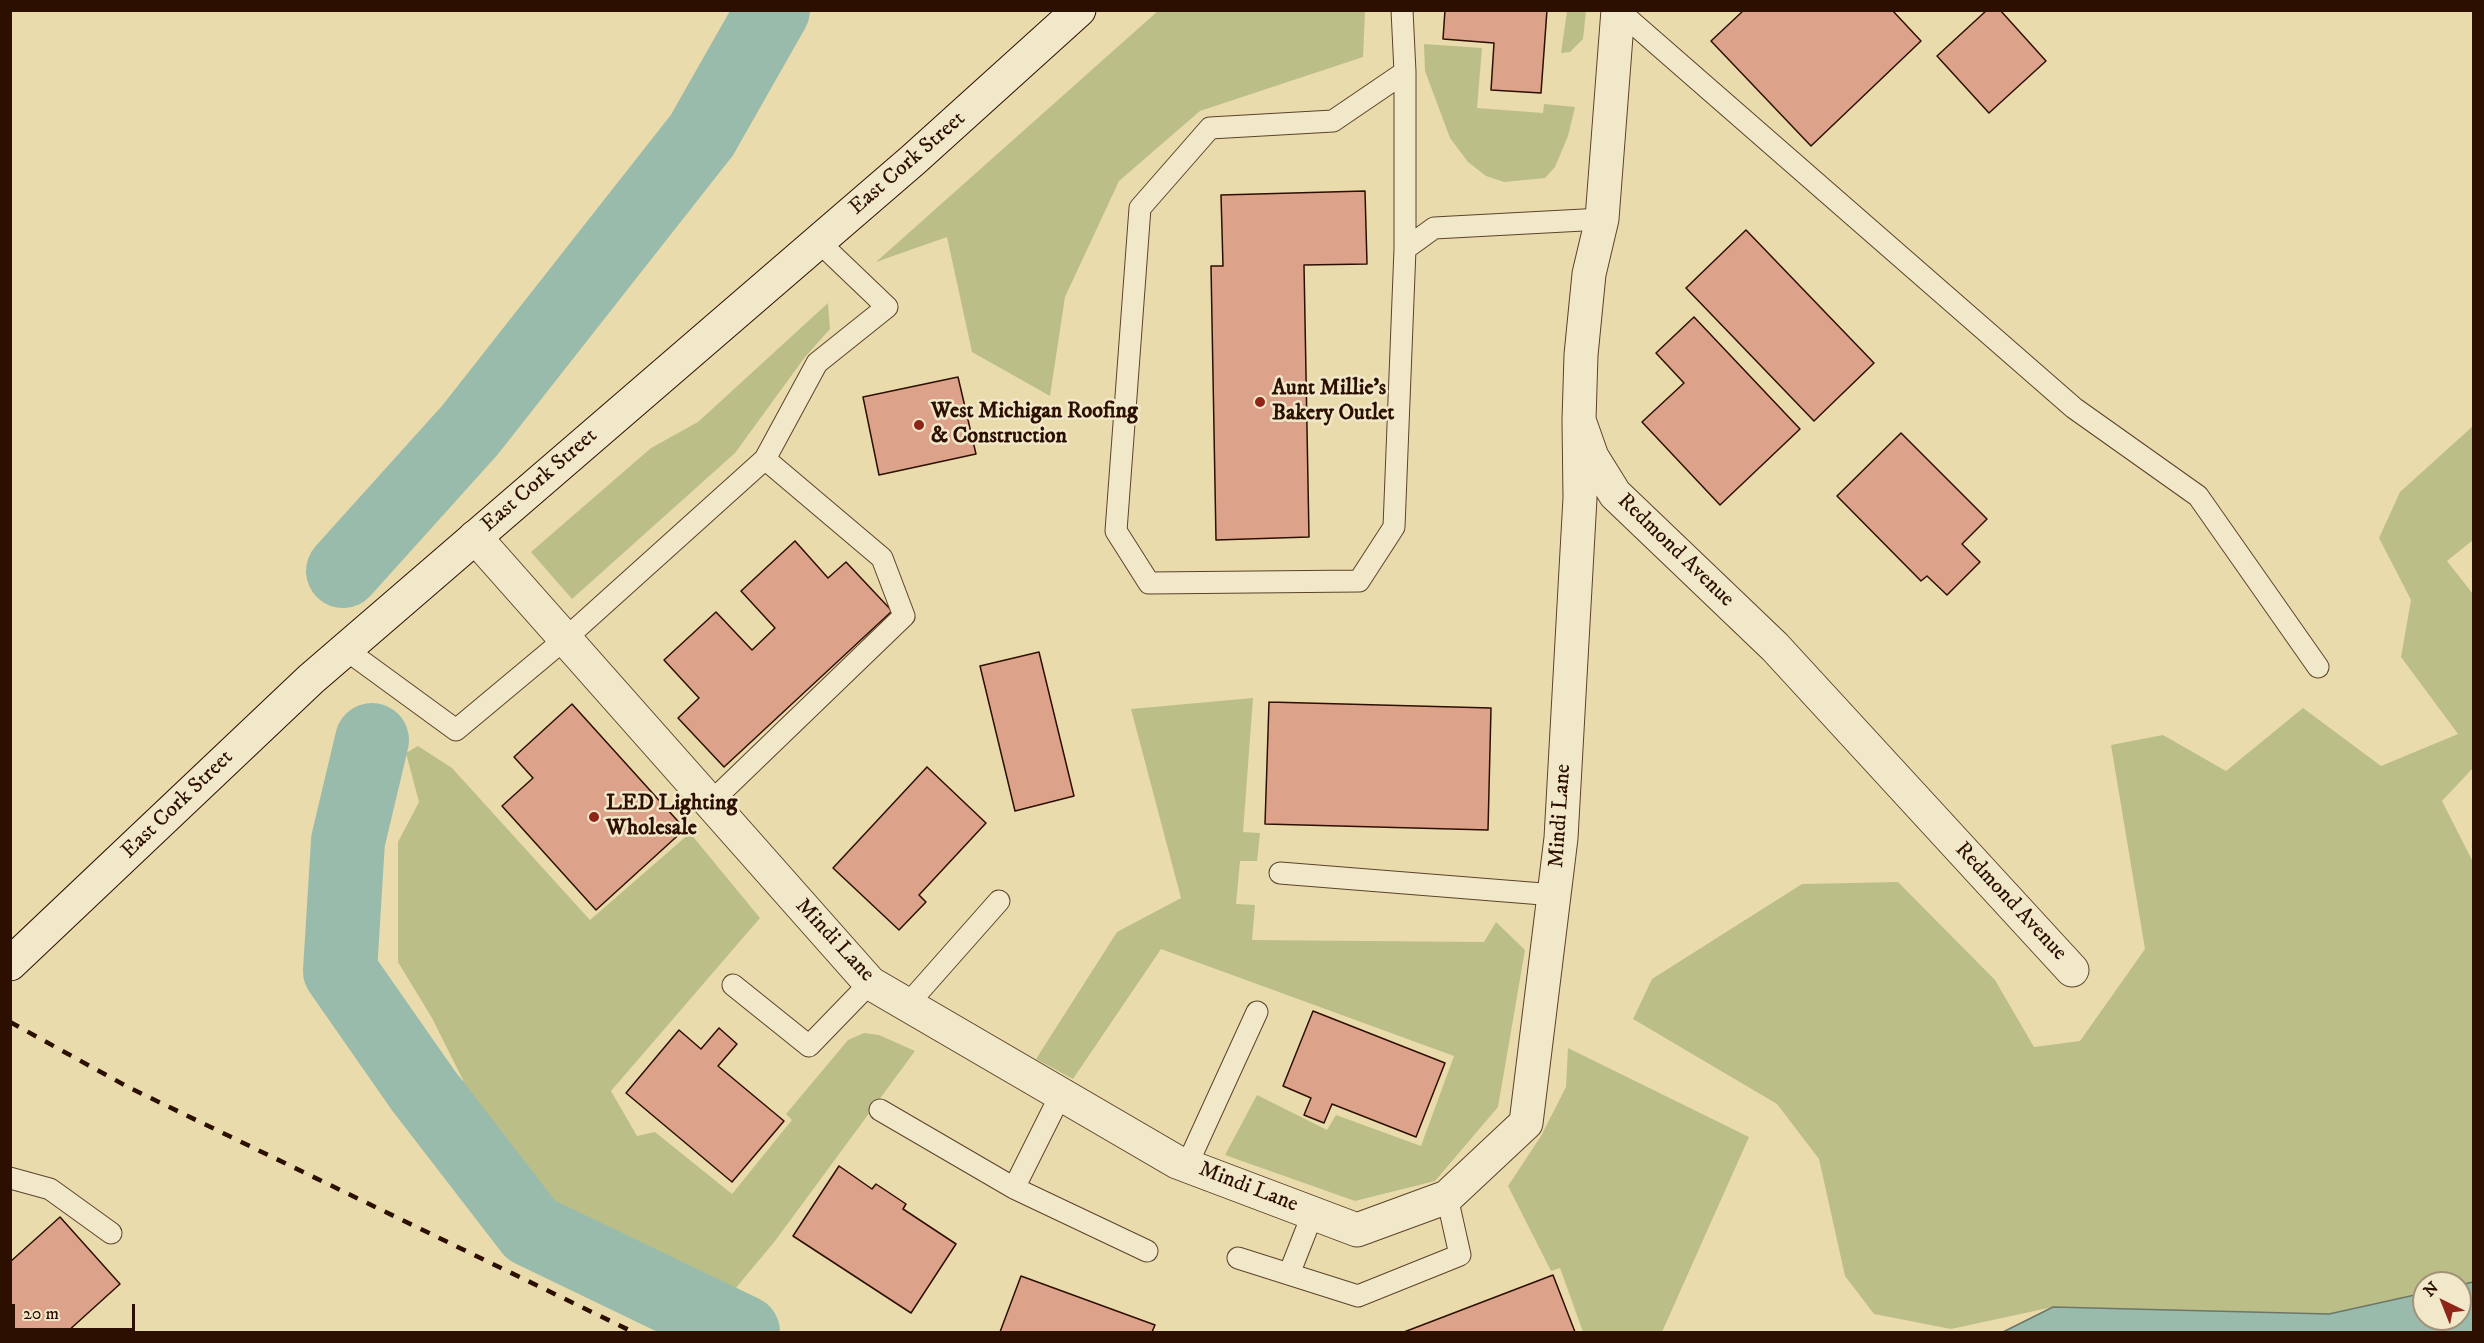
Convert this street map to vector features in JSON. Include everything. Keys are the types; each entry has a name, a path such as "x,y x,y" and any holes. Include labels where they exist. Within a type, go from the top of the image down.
{"street":[{"name":"East Cork Street","path":"10,964 345,649 819,242 1079,10"},
{"name":"Redmond Avenue","path":"1618,10 1602,219 1589,274 1579,420 1592,457 1615,494 1775,647 2072,970"},
{"name":"Mindi Lane","path":"475,537 870,983 1187,1165 1357,1230 1447,1197 1526,1123 1561,838 1580,498 1579,420"}],"lane":[{"path":"1402,10 1405,72 1404,249 1394,528 1359,580 1149,583 1116,531 1140,208 1210,128 1332,121 1405,72"},
{"path":"1618,10 2074,408 2198,496 2318,667"},
{"path":"1404,249 1434,228 1602,219"},
{"path":"345,649 456,730 565,639 765,459 818,363 887,307 819,242"},
{"path":"710,803 904,616 882,558 765,459"},
{"path":"1280,873 1554,895"},
{"path":"907,1005 999,901"},
{"path":"733,985 809,1046 870,983"},
{"path":"1187,1165 1257,1012"},
{"path":"1014,1188 1061,1094"},
{"path":"880,1110 1014,1188 1147,1251"},
{"path":"10,1178 50,1189 111,1233"},
{"path":"1238,1258 1358,1296 1460,1255 1447,1197"},
{"path":"1289,1274 1313,1213"}],"green space":[{"path":"1159,10 1365,11 1363,57 1200,111 1119,181 1065,297 1050,396 972,352 947,237 876,262"},
{"path":"1567,11 1586,11 1583,39 1570,52 1561,53"},
{"path":"1424,44 1482,48 1477,108 1543,113 1544,104 1575,107 1568,136 1555,167 1545,178 1504,182 1486,176 1468,162 1450,138 1425,71"},
{"path":"828,303 830,329 805,357 735,453 572,599 531,552 651,448 698,422"},
{"path":"2473,426 2473,540 2447,561 2473,594 2473,768 2442,801 2473,862 2473,1282 2472,1271 2412,1271 2412,1296 2329,1314 2053,1307 1951,1329 1874,1314 1845,1276 1819,1159 1777,1104 1633,1019 1652,979 1802,884 1898,882 1995,980 2034,1047 2080,1041 2145,949 2111,745 2163,735 2226,771 2303,708 2381,766 2458,734 2401,657 2411,600 2379,538 2400,492"},
{"path":"1253,698 1243,832 1260,833 1257,861 1240,861 1236,904 1255,905 1252,940 1484,942 1496,922 1525,950 1498,1107 1435,1181 1355,1201 1225,1155 1257,1095 1327,1130 1336,1115 1421,1146 1454,1056 1161,949 1073,1079 1036,1059 1117,932 1181,898 1131,709"},
{"path":"418,746 452,768 590,920 690,833 760,918 611,1091 637,1136 655,1132 732,1194 792,1120 786,1114 848,1040 864,1033 879,1035 915,1051 775,1241 725,1301 544,1212 457,1095 463,1080 432,1018 398,962 398,842 419,802 406,753"},
{"path":"1568,1048 1749,1137 1662,1332 1583,1332 1560,1268 1551,1271 1508,1186 1541,1136 1566,1087"}],"shaded area":[{"path":"2472,1282 2473,1332 2003,1332 2053,1307 2329,1314 2412,1296 2412,1331 2472,1331"}],"building":[{"path":"1445,10 1547,10 1541,93 1491,90 1494,43 1443,39"},
{"path":"1744,10 1892,10 1921,41 1811,146 1711,41"},
{"path":"1987,10 2000,10 2046,61 1989,113 1937,56"},
{"name":"Aunt Millie's Bakery Outlet","path":"1365,191 1367,264 1304,265 1309,537 1216,540 1211,266 1223,266 1221,195"},
{"path":"1746,230 1874,363 1814,421 1686,288"},
{"path":"1694,317 1800,429 1720,505 1642,422 1684,383 1656,353"},
{"name":"West Michigan Roofing & Construction","path":"958,377 976,454 879,475 863,397"},
{"path":"1901,433 1987,519 1962,544 1980,562 1947,595 1927,576 1921,581 1837,496"},
{"path":"795,541 828,578 846,562 892,611 724,767 678,718 699,698 664,660 716,612 752,650 775,628 741,591"},
{"path":"1039,652 1074,796 1015,811 980,666"},
{"path":"1269,702 1491,708 1488,830 1265,824"},
{"name":"LED Lighting Wholesale","path":"572,704 685,829 596,910 502,806 533,778 514,757"},
{"path":"927,767 986,823 919,895 926,902 899,930 833,868"},
{"path":"1313,1011 1445,1063 1416,1137 1332,1104 1324,1123 1304,1115 1311,1098 1283,1086"},
{"path":"719,1028 737,1044 718,1066 784,1121 732,1182 626,1093 679,1030 701,1049"},
{"path":"839,1166 872,1189 876,1184 906,1204 903,1209 956,1244 911,1313 793,1236"},
{"path":"60,1217 120,1284 67,1332 10,1332 10,1262"},
{"path":"1553,1275 1575,1332 1404,1332"},
{"path":"1021,1276 1155,1325 1152,1332 1000,1332"}],"waterway":[{"path":"343,571 470,430 702,135 773,10"},
{"path":"372,740 348,841 340,971 423,1090 531,1230 743,1332"}],"railway":[{"path":"10,1022 128,1087 633,1332"}],"place":[{"name":"Aunt Millie's Bakery Outlet","path":"1260,402"},
{"name":"West Michigan Roofing & Construction","path":"919,425"},
{"name":"LED Lighting Wholesale","path":"594,817"}]}
